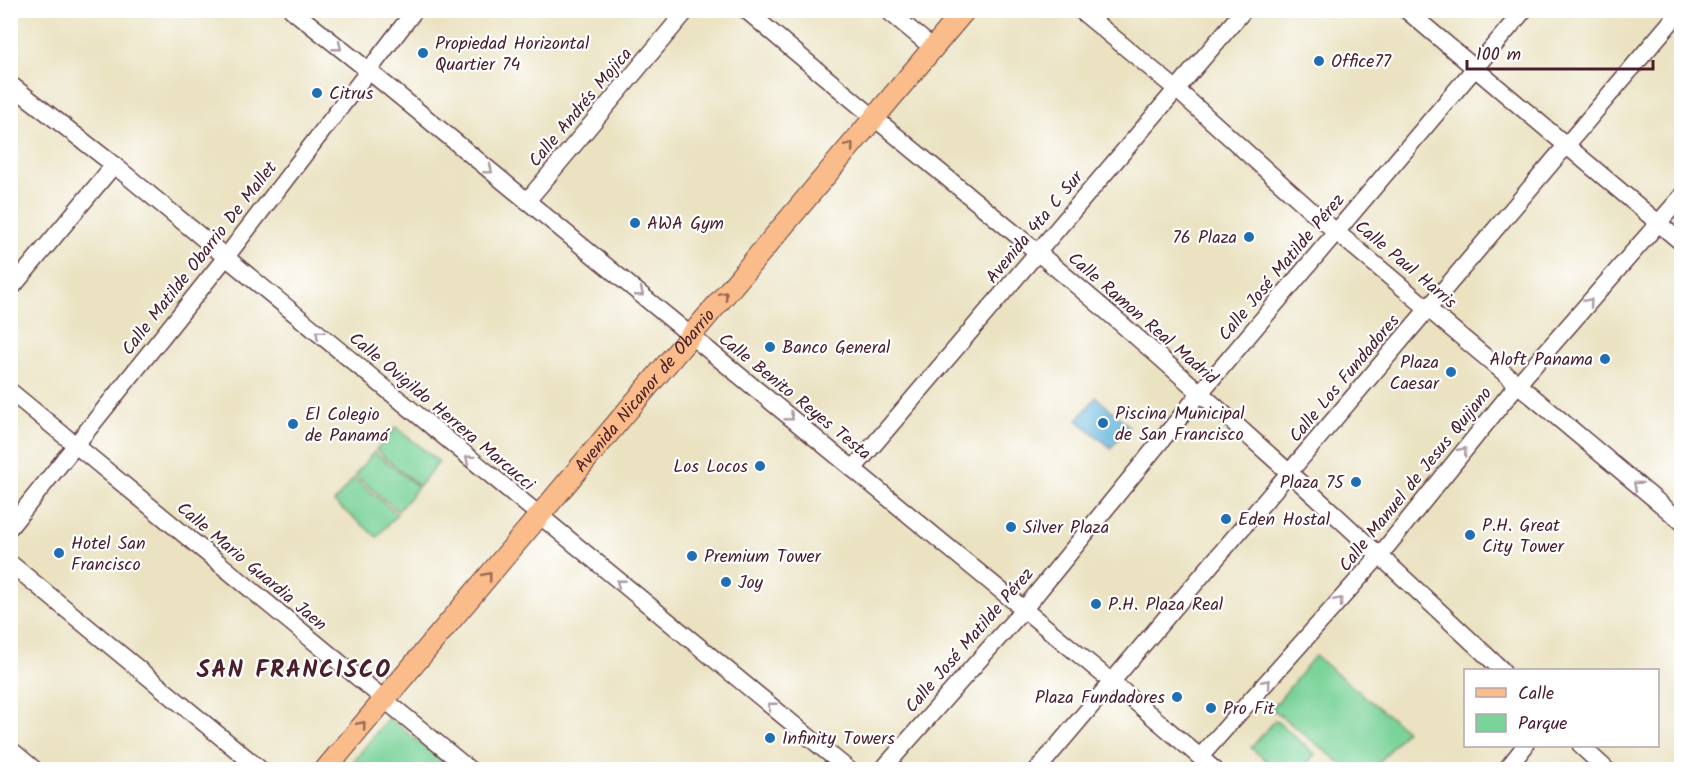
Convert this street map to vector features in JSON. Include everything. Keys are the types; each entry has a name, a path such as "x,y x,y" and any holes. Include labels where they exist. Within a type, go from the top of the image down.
{"main road":[{"name":"Avenida Nicanor de Obarrio","path":"325,770 965,10"}],"street":[{"name":"Calle Benito Reyes Testa","path":"292,10 1024,609 1215,770"},
{"name":"Calle Matilde Obarrio De Mallet","path":"10,527 226,257 415,10"},
{"name":"Calle Andrés Mojica","path":"527,201 687,10"},
{"name":"Calle Ramon Real Madrid","path":"746,10 872,119 1037,252 1200,393 1290,472 1501,669"},
{"path":"887,10 933,48"},
{"name":"Calle Paul Harris","path":"1080,10 1176,89 1337,232 1430,307 1517,385 1682,522"},
{"name":"Avenida 4ta C Sur","path":"853,469 1244,10"},
{"path":"1406,10 1682,243"},
{"name":"Calle José Matilde Pérez","path":"882,770 1024,609 1200,393 1524,10"},
{"name":"Calle Los Fundadores","path":"1037,770 1681,10"},
{"name":"Calle Ovigildo Herrera Marcucci","path":"10,84 114,165 849,770"},
{"path":"10,290 114,165"},
{"name":"Calle Manuel de Jesus Quijano","path":"1200,758 1380,555 1517,385 1682,196"},
{"name":"Calle Mario Guardia Jaen","path":"10,391 470,770"},
{"path":"10,563 261,770"},
{"path":"1506,770 1524,747"},
{"path":"1582,747 1607,770"},
{"path":"13,755 35,770"}],"green space":[{"path":"396,427 439,462 419,486 376,450"},
{"path":"374,452 418,487 398,511 355,475"},
{"path":"354,478 397,514 377,537 334,502"},
{"path":"1315,656 1406,730 1374,769 1348,769 1272,709"},
{"path":"388,718 452,769 363,769 353,762"},
{"path":"1275,720 1315,754 1302,769 1277,769 1251,748"}],"water":[{"name":"Piscina Municipal de San Francisco","path":"1096,397 1129,426 1111,448 1077,420"}],"place":[{"name":"Propiedad Horizontal Quartier 74","path":"423,53"},
{"name":"Office77","path":"1319,61"},
{"name":"Citrus","path":"317,93"},
{"name":"AWA Gym","path":"635,223"},
{"name":"76 Plaza","path":"1249,237"},
{"name":"Banco General","path":"770,347"},
{"name":"Aloft Panama","path":"1605,359"},
{"name":"Plaza Caesar","path":"1451,372"},
{"name":"Piscina Municipal de San Francisco","path":"1103,423"},
{"name":"El Colegio de Panamá","path":"293,424"},
{"name":"Los Locos","path":"760,466"},
{"name":"Plaza 75","path":"1356,482"},
{"name":"Eden Hostal","path":"1226,519"},
{"name":"Silver Plaza","path":"1011,527"},
{"name":"P.H. Great City Tower","path":"1470,535"},
{"name":"Hotel San Francisco","path":"59,553"},
{"name":"Premium Tower","path":"692,556"},
{"name":"Joy","path":"726,582"},
{"name":"P.H. Plaza Real","path":"1096,604"},
{"name":"Plaza Fundadores","path":"1177,697"},
{"name":"Pro Fit","path":"1211,708"},
{"name":"Infinity Towers","path":"770,738"}],"district":[{"name":"SAN FRANCISCO","path":"294,669"}]}
